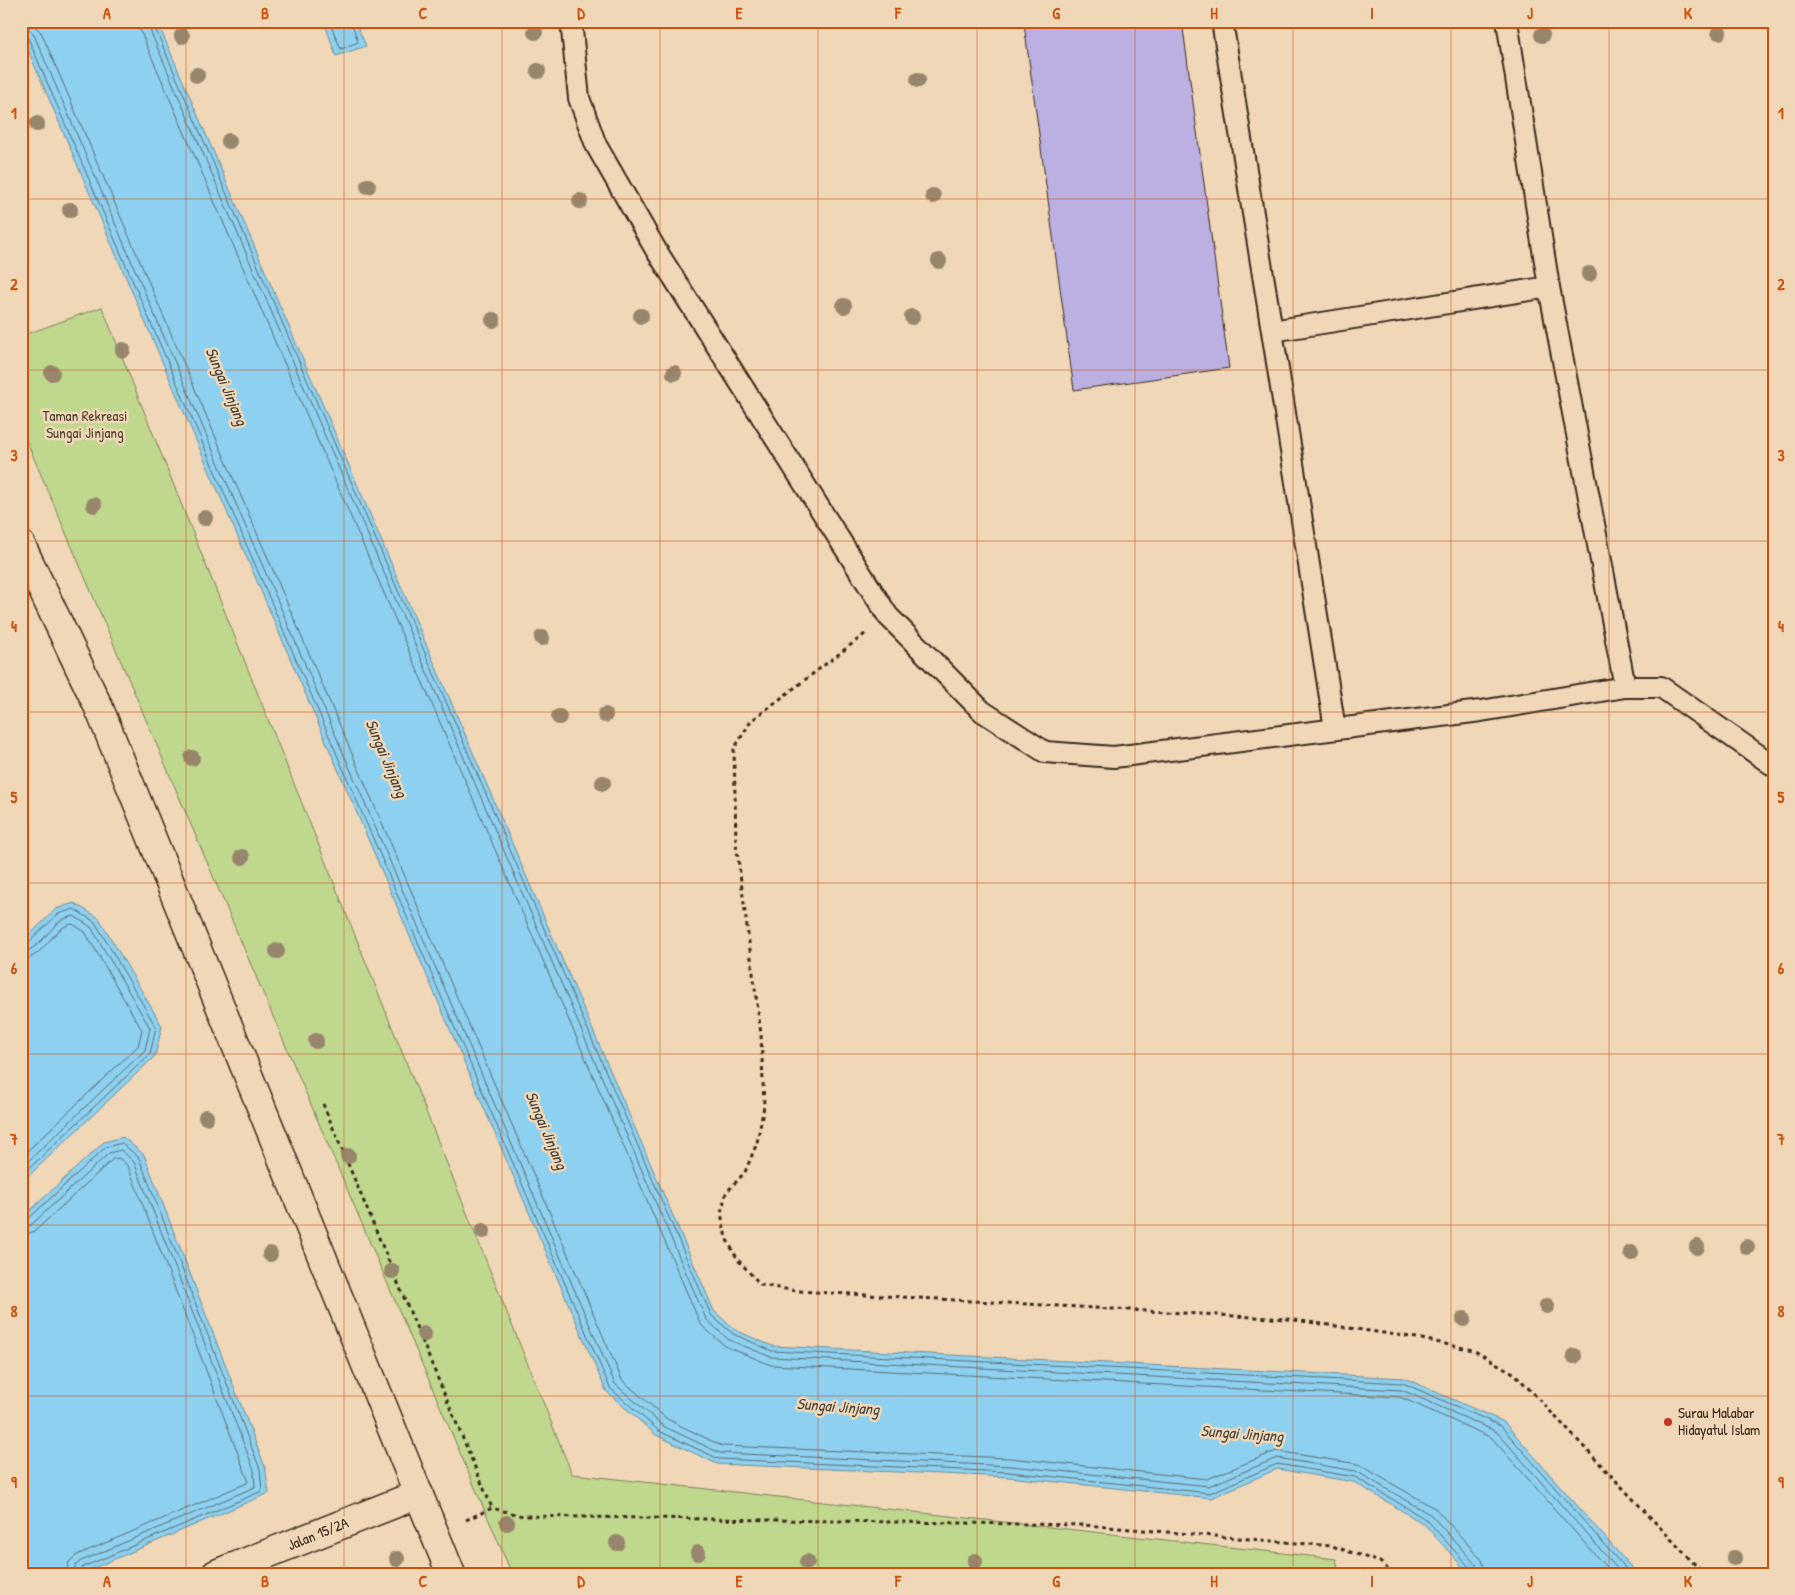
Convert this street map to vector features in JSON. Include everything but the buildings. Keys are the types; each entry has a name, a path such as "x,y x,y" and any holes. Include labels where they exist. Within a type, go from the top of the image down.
{"street":[{"path":"21,545 99,708 451,1574"},
{"name":"Jalan 15/2A","path":"217,1574 419,1494"}],"lane":[{"path":"571,21 579,98 596,145 656,250 888,616 982,711 1044,752 1114,757 1481,711 1625,687 1661,687 1774,766"},
{"path":"1222,21 1335,729"},
{"path":"1507,21 1549,287 1625,687"},
{"path":"1272,331 1549,287"}],"path":[{"path":"888,616 752,721 734,749 736,843 761,1034 764,1106 757,1143 745,1172 726,1193 721,1214 726,1238 738,1260 761,1286 797,1291 1288,1319 1417,1338 1473,1350 1515,1374 1704,1574"},
{"path":"323,1104 492,1508 523,1516 1084,1525 1332,1546 1380,1562 1393,1574"}],"green space":[{"name":"Taman Rekreasi Sungai Jinjang","path":"102,307 572,1474 1336,1559 1339,1574 512,1574 21,428 21,336"}],"water":[{"name":"Sungai Jinjang","path":"21,21 157,21 714,1311 735,1330 772,1346 1404,1378 1504,1422 1637,1574 1469,1574 1424,1524 1354,1482 1277,1469 1211,1498 1009,1477 717,1464 656,1435 606,1391 21,34"},
{"path":"324,21 355,21 366,46 336,56"},
{"path":"74,903 99,918 162,1026 155,1056 21,1183 21,943 56,909"},
{"path":"123,1137 144,1155 265,1467 269,1493 80,1574 21,1574 21,1219 104,1142"}],"place":[{"name":"Surau Malabar Hidayatul Islam","path":"1668,1422"}]}
